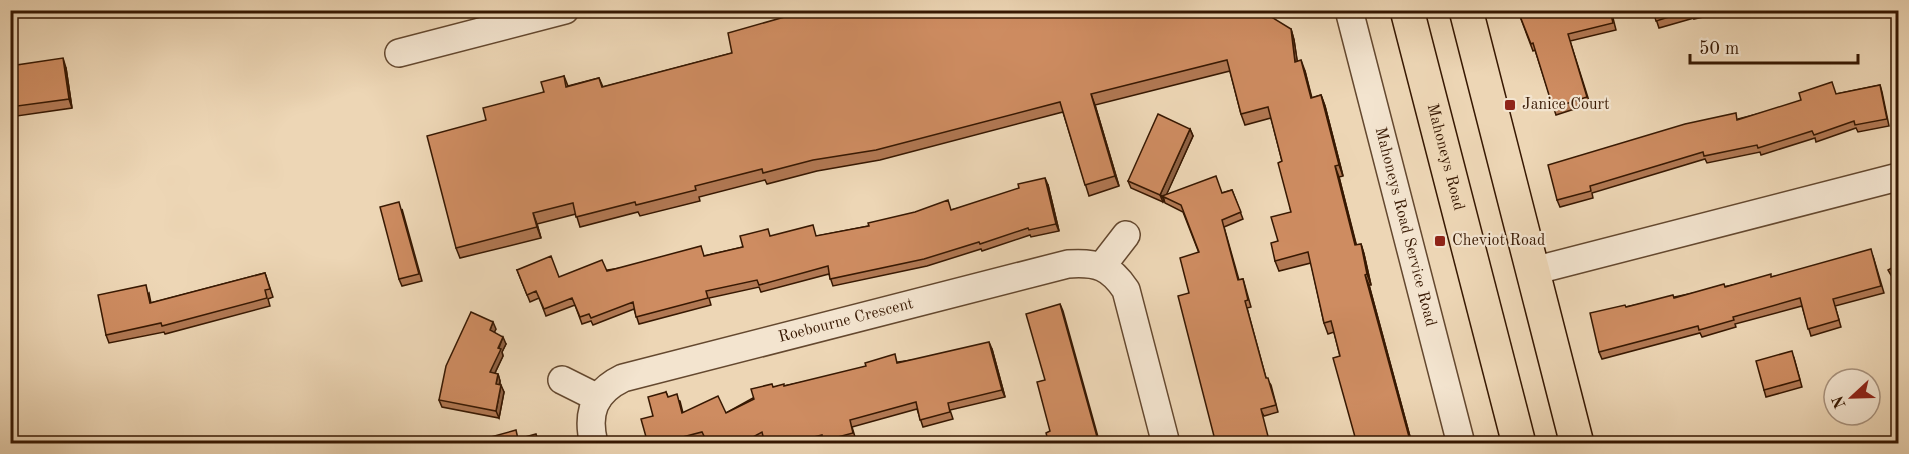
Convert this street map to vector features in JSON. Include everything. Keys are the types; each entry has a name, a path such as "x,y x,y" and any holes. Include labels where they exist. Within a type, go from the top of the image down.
{"main road":[{"name":"Mahoneys Road","path":"1407,10 1519,444"},
{"path":"1466,10 1577,444"}],"street":[{"path":"399,53 565,10"},
{"name":"Mahoneys Road Service Road","path":"1349,10 1461,444"},
{"path":"1533,271 1899,177"},
{"path":"1126,235 1102,266 1119,280 1126,290 1166,444"},
{"name":"Roebourne Crescent","path":"597,398 612,383 634,375 1068,264 1102,266"},
{"path":"562,380 597,398 590,420 594,444"}],"building":[{"path":"809,10 839,10 840,13 850,10 898,10 899,13 909,10 1260,10 1291,29 1295,62 1301,60 1311,98 1321,95 1339,165 1335,166 1355,245 1361,244 1367,274 1365,275 1411,444 1357,444 1333,358 1340,356 1331,321 1324,323 1308,252 1275,261 1271,243 1278,241 1271,217 1291,212 1278,163 1282,161 1268,107 1241,114 1227,60 1091,94 1115,176 1085,185 1060,102 876,150 813,160 763,173 762,169 695,186 696,190 636,205 635,202 576,217 573,203 533,213 537,227 456,248 427,136 486,120 483,108 544,92 541,82 564,76 566,87 599,78 602,87 732,53 728,33"},
{"path":"1519,10 1610,10 1613,23 1568,34 1587,97 1553,108 1533,43 1531,44"},
{"path":"1653,10 1691,10 1656,21"},
{"path":"63,58 69,99 10,107 10,66"},
{"path":"1832,82 1836,94 1880,85 1887,119 1855,125 1854,121 1814,135 1812,131 1758,148 1757,145 1704,156 1703,152 1590,186 1591,191 1557,200 1548,165 1685,124 1736,113 1737,120 1801,100 1799,93"},
{"path":"1158,114 1190,129 1160,195 1128,181"},
{"path":"1216,176 1222,193 1232,190 1241,212 1222,220 1238,280 1243,279 1248,300 1245,301 1266,378 1268,378 1276,405 1261,409 1270,444 1216,444 1178,296 1189,293 1180,258 1199,252 1181,205 1162,196"},
{"path":"1045,178 1056,224 1029,230 1028,228 924,259 830,279 828,266 759,285 757,280 706,291 708,298 636,317 633,302 591,318 589,314 580,317 572,298 544,309 536,291 527,295 517,270 551,256 559,277 602,260 607,271 701,246 704,256 743,247 740,236 768,229 770,236 813,225 816,236 869,226 868,223 915,212 948,200 951,210 1019,188 1018,184"},
{"path":"399,202 419,274 399,279 380,207"},
{"path":"1871,249 1881,286 1833,299 1839,320 1808,329 1800,298 1733,317 1734,320 1699,330 1698,326 1599,352 1590,313 1673,295 1674,298 1771,274 1771,277"},
{"path":"1899,264 1899,289 1888,270"},
{"path":"265,273 270,289 265,290 267,298 162,326 161,323 106,335 98,295 146,285 150,303"},
{"path":"1060,304 1099,444 1049,444 1046,433 1050,431 1037,382 1045,380 1026,314"},
{"path":"471,312 493,322 490,330 503,337 498,348 501,349 490,372 498,374 496,384 501,385 496,411 439,400 446,366"},
{"path":"989,342 1002,390 948,403 950,412 920,420 916,402 850,420 853,433 823,441 822,435 787,444 765,444 762,432 740,444 737,441 733,444 708,444 702,432 648,444 641,419 653,416 648,397 666,392 668,397 677,394 682,413 718,396 726,413 754,399 751,389 772,384 773,387 784,384 784,386 866,366 865,363 895,354 897,363"},
{"path":"1792,351 1800,380 1764,390 1756,361"},
{"path":"516,430 518,439 536,434 539,444 488,444 487,438"}],"place":[{"name":"Janice Court","path":"1510,105"},
{"name":"Cheviot Road","path":"1440,241"}]}
